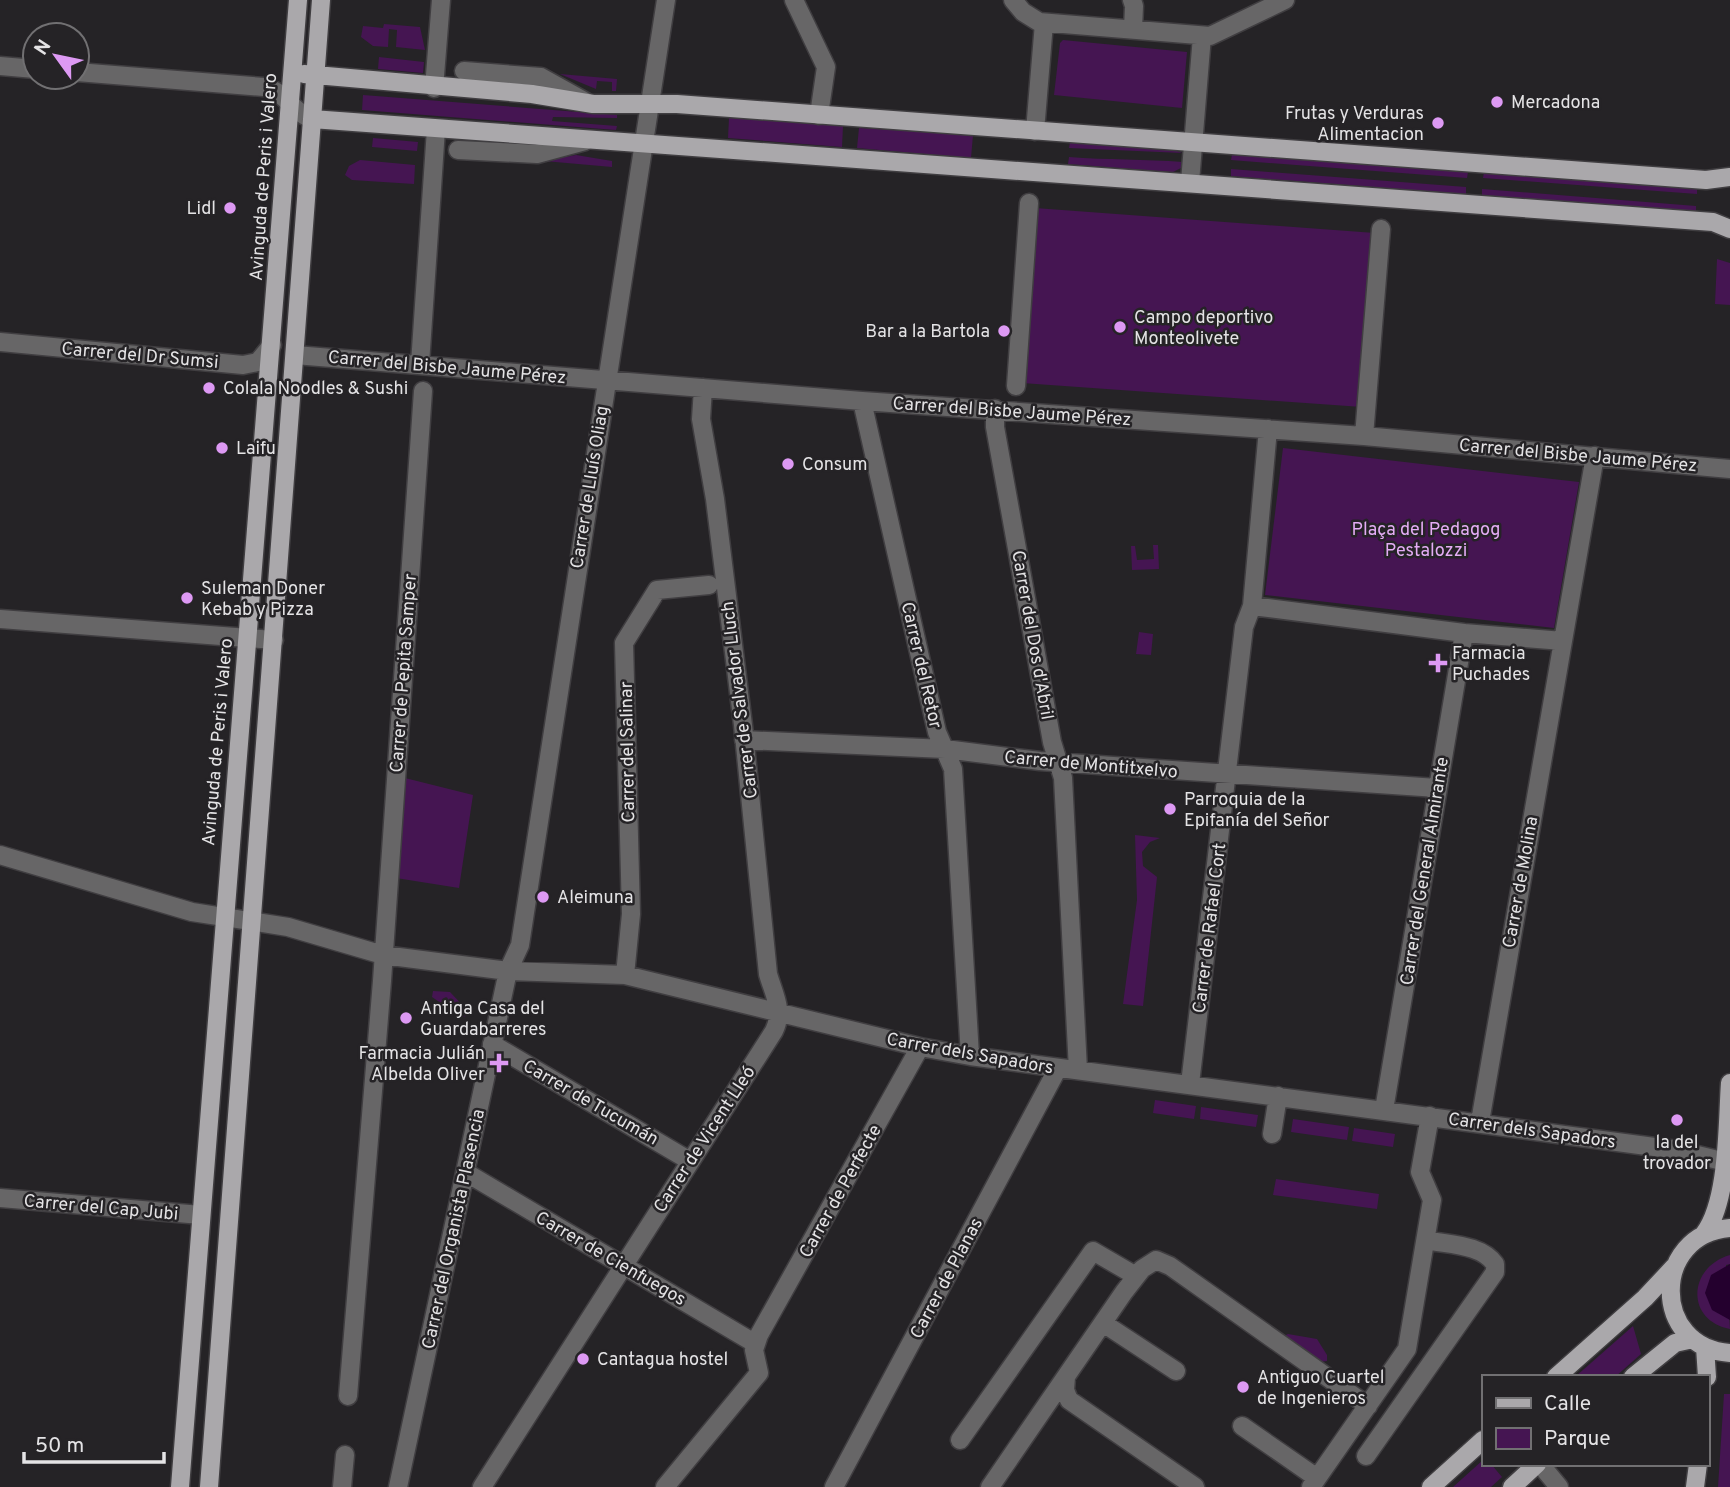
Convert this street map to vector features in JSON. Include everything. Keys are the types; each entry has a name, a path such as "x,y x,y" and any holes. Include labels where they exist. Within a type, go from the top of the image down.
{"main road":[{"name":"Avinguda de Peris i Valero","path":"180,1487 298,0"},
{"path":"209,1487 321,0"},
{"path":"292,74 316,73 434,88 532,94 593,104 677,104 1706,180 1730,177"},
{"path":"312,119 1713,222 1730,229"},
{"path":"1704,1234 1715,1211 1727,1162 1730,1083"},
{"path":"1558,1375 1645,1298 1674,1267 1686,1248 1704,1234 1730,1227"},
{"path":"1674,1267 1671,1280 1672,1306 1683,1329 1699,1343 1707,1375"},
{"path":"1635,1375 1675,1343 1699,1343 1730,1353"},
{"path":"1431,1487 1482,1441"},
{"path":"1512,1487 1536,1466"},
{"path":"1695,1487 1699,1466"}],"street":[{"path":"434,88 441,0"},
{"name":"Carrer de Lluís Oliag","path":"508,971 520,942 666,0"},
{"path":"794,0 826,67 819,115"},
{"path":"1013,0 1030,18 1051,23 1202,36 1218,35 1285,0"},
{"path":"1132,0 1135,6 1133,29"},
{"path":"1035,131 1051,23"},
{"path":"1190,182 1202,36"},
{"path":"0,66 21,68"},
{"path":"464,71 541,78 593,104"},
{"path":"91,73 264,87 278,90 296,112 312,119"},
{"path":"420,364 436,129"},
{"path":"458,150 537,154 591,140"},
{"path":"1016,386 1029,202"},
{"path":"1364,436 1381,229"},
{"name":"Carrer del Dr Sumsi","path":"0,342 243,365 258,362 272,345"},
{"name":"Carrer del Bisbe Jaume Pérez","path":"295,355 862,401 1364,436 1730,469"},
{"name":"Carrer de Salvador Lluch","path":"704,388 701,419 715,499 768,974 779,1011"},
{"name":"Carrer de Pepita Samper","path":"348,1396 423,391"},
{"name":"Carrer del Retor","path":"862,401 937,732 953,769 970,1056"},
{"name":"Carrer del Dos d'Abril","path":"995,409 995,427 1063,778 1078,1070"},
{"path":"1268,429 1252,606 1464,633 1563,641 1595,456"},
{"name":"Carrer del Salinar","path":"625,975 631,914 624,643 657,590 709,585"},
{"name":"Carrer de Rafael Cort","path":"1190,1084 1244,627 1252,606"},
{"path":"0,619 274,640"},
{"name":"Carrer del General Almirante","path":"1384,1110 1464,633"},
{"name":"Carrer de Molina","path":"1480,1122 1563,641"},
{"name":"Carrer de Montitxelvo","path":"744,740 945,749 1058,762 1437,788"},
{"name":"Carrer dels Sapadors","path":"0,855 192,912 288,927 383,955 508,971 625,975 920,1047 970,1056 1480,1122 1699,1153 1727,1162"},
{"name":"Carrer del Organista Plasencia","path":"398,1487 508,971"},
{"name":"Carrer de Vicent Lleó","path":"482,1487 774,1031 779,1011"},
{"name":"Carrer de Tucumán","path":"492,1044 690,1161"},
{"name":"Carrer de Perfecte","path":"757,1340 920,1047"},
{"name":"Carrer de Planas","path":"834,1487 1058,1069"},
{"path":"1272,1134 1278,1096"},
{"path":"1242,1426 1314,1483 1407,1349 1432,1200 1420,1172 1430,1116"},
{"name":"Carrer de Cienfuegos","path":"465,1172 757,1340"},
{"name":"Carrer del Cap Jubi","path":"0,1198 201,1215"},
{"path":"1366,1456 1494,1272 1496,1264 1489,1255 1479,1250 1426,1241"},
{"path":"960,1440 1093,1251 1136,1276"},
{"path":"990,1486 1136,1276 1156,1260 1170,1266 1368,1406"},
{"path":"1103,1323 1176,1371"},
{"path":"665,1487 759,1373 754,1357 757,1340"},
{"path":"1066,1377 1065,1390 1069,1400 1195,1487"},
{"path":"342,1487 345,1455"},
{"path":"1540,1466 1559,1487"},
{"path":"1700,1466 1705,1487"}],"green space":[{"path":"384,24 420,27 425,50 396,47 397,30 389,29 388,47 373,46 361,37 363,26 383,28"},
{"path":"1063,40 1187,52 1182,108 1054,95 1060,43"},
{"path":"379,57 424,62 423,73 378,69"},
{"path":"560,74 617,79 616,91 612,91 612,82 597,81 596,89"},
{"path":"363,95 617,115 617,118 553,117 552,121 617,126 616,130 362,110"},
{"path":"729,118 843,126 842,147 728,138"},
{"path":"859,128 973,135 971,158 857,148"},
{"path":"373,138 418,142 417,151 372,147"},
{"path":"1070,142 1172,149 1182,153 1069,148"},
{"path":"1232,154 1468,172 1467,178 1231,160"},
{"path":"576,155 612,161 612,167 544,161"},
{"path":"1069,157 1183,162 1181,168 1173,172 1068,164"},
{"path":"360,160 415,165 414,184 352,180 345,175 349,166"},
{"path":"1231,169 1466,187 1466,194 1231,176"},
{"path":"1484,172 1697,189 1697,194 1483,178"},
{"path":"1482,189 1696,206 1696,212 1482,195"},
{"path":"1035,208 1375,233 1362,407 1022,383"},
{"path":"1717,259 1730,263 1730,305 1715,304"},
{"name":"Plaça del Pedagog Pestalozzi","path":"1283,448 1579,482 1554,628 1265,595"},
{"path":"1153,545 1158,545 1159,569 1132,570 1131,546 1135,546 1137,560 1154,559"},
{"path":"1139,632 1153,634 1151,655 1136,654"},
{"path":"405,778 473,795 459,888 396,878"},
{"path":"1135,835 1160,838 1150,842 1142,852 1143,866 1157,877 1143,1006 1123,1004 1137,900"},
{"path":"433,991 450,992 468,1011 467,1016 461,1017 432,997"},
{"path":"1155,1100 1196,1106 1194,1119 1153,1113"},
{"path":"1201,1107 1258,1115 1256,1127 1200,1119"},
{"path":"1293,1119 1349,1127 1347,1140 1291,1132"},
{"path":"1354,1128 1395,1134 1393,1147 1352,1141"},
{"path":"1276,1179 1379,1194 1377,1209 1273,1195"},
{"path":"1730,1255 1730,1264 1726,1265 1730,1329 1715,1324 1705,1315 1699,1305 1697,1293 1706,1270 1716,1261"},
{"path":"1633,1326 1641,1354 1617,1375 1577,1375"},
{"path":"1288,1334 1317,1339 1327,1355 1327,1361 1320,1362 1284,1336"},
{"path":"1724,1394 1730,1394 1730,1487 1718,1487"},
{"path":"1482,1461 1482,1466 1493,1466 1502,1477 1491,1487 1453,1487"}],"shaded area":[{"path":"1730,1264 1730,1320 1712,1310 1705,1293 1711,1275"}],"place":[{"name":"Mercadona","path":"1497,102"},
{"name":"Frutas y Verduras Alimentacion","path":"1438,123"},
{"name":"Lidl","path":"230,208"},
{"name":"Campo deportivo Monteolivete","path":"1120,327"},
{"name":"Bar a la Bartola","path":"1004,331"},
{"name":"Colala Noodles & Sushi","path":"209,388"},
{"name":"Laifu","path":"222,448"},
{"name":"Consum","path":"788,464"},
{"name":"Suleman Doner Kebab y Pizza","path":"187,598"},
{"name":"Farmacia Puchades","path":"1438,663"},
{"name":"Parroquia de la Epifanía del Señor","path":"1170,809"},
{"name":"Aleimuna","path":"543,897"},
{"name":"Antiga Casa del Guardabarreres","path":"406,1018"},
{"name":"Farmacia Julián Albelda Oliver","path":"499,1063"},
{"name":"la del trovador","path":"1677,1120"},
{"name":"Cantagua hostel","path":"583,1359"},
{"name":"Antiguo Cuartel de Ingenieros","path":"1243,1387"}]}
